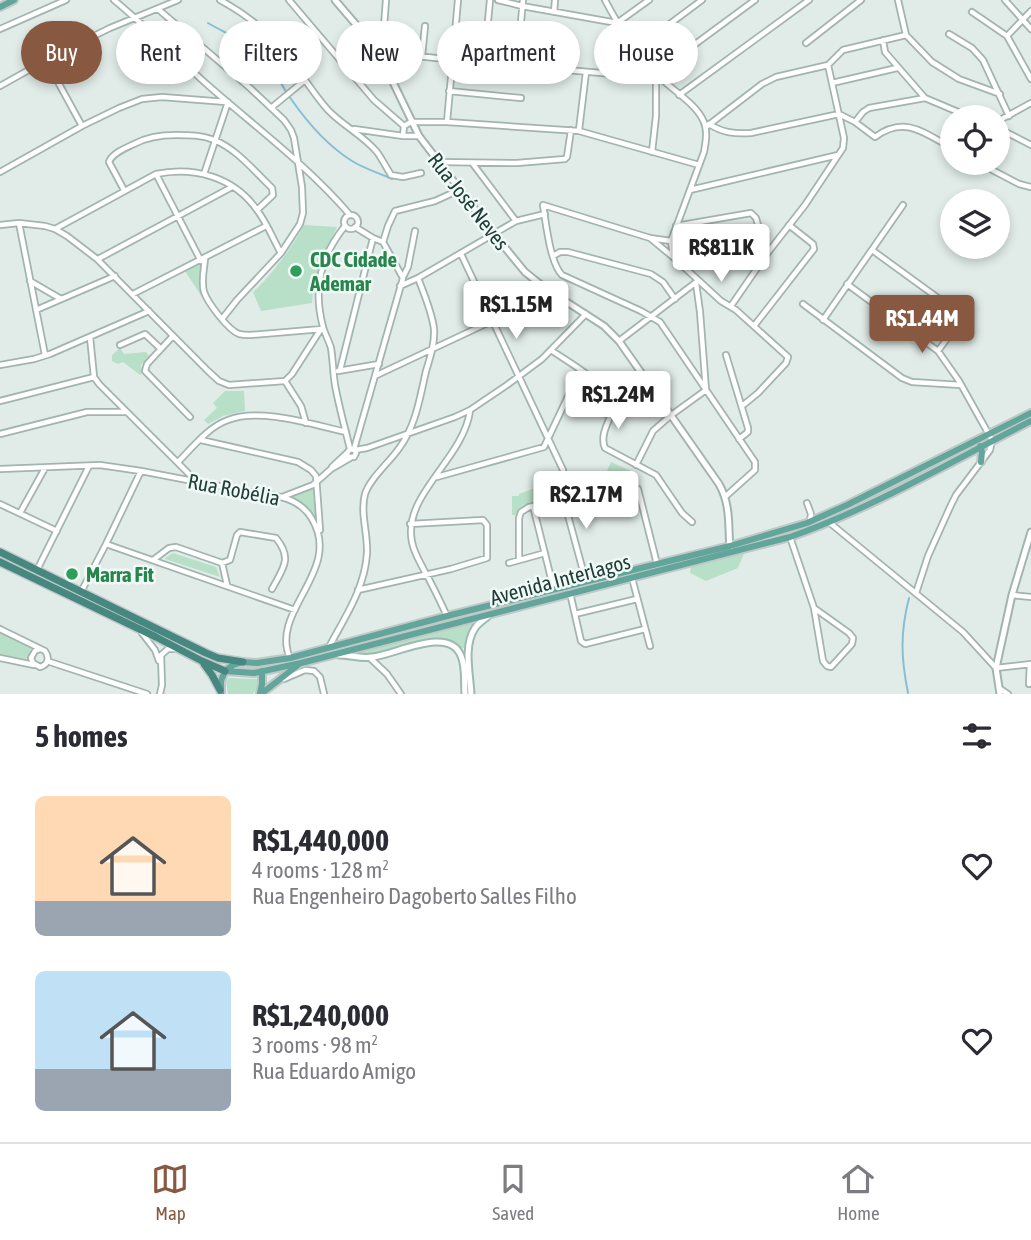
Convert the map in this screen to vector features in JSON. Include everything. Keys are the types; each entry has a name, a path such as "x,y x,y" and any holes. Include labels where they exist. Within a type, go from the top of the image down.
{"highway":[{"path":"0,552 206,653 243,662"},
{"name":"Avenida Interlagos","path":"0,562 225,671"},
{"path":"202,661 220,692"}],"main road":[{"path":"0,7 13,0"},
{"name":"Avenida Interlagos","path":"243,662 257,663 330,652 476,623 488,616 726,550 822,517 977,444 1031,413"},
{"name":"Avenida Interlagos","path":"991,437 1031,421"},
{"path":"977,444 982,452 981,462"},
{"name":"Avenida Interlagos","path":"225,671 245,673 301,663 447,617 657,564 790,537 830,523 938,470 977,444"},
{"path":"471,611 476,623"},
{"path":"220,692 225,671 243,662"},
{"path":"257,663 262,671 260,694"},
{"path":"260,694 301,663"}],"street":[{"path":"0,29 66,0"},
{"path":"114,0 354,216 357,220 355,226 351,229 345,226"},
{"path":"102,32 178,0"},
{"path":"220,0 252,21"},
{"path":"289,0 374,100 404,126 404,136"},
{"name":"Rua José Neves","path":"335,0 353,21"},
{"path":"384,21 386,0"},
{"path":"456,21 458,0"},
{"path":"488,21 490,0"},
{"path":"498,0 606,21"},
{"path":"554,12 555,0"},
{"path":"605,0 616,21"},
{"path":"620,21 649,0"},
{"path":"674,21 702,0"},
{"path":"698,45 755,0"},
{"path":"679,95 808,0"},
{"path":"806,43 861,0"},
{"path":"898,0 906,34 932,62 959,79 1000,94"},
{"path":"1004,0 1031,29"},
{"path":"521,21 522,3"},
{"path":"158,9 288,124 299,164 303,213 293,236 222,319"},
{"path":"1007,36 1031,11"},
{"path":"972,12 1007,36 1031,79"},
{"path":"423,46 425,26"},
{"path":"673,257 671,241 699,165 708,125 762,83 776,77 828,65 843,50 906,34"},
{"path":"949,34 979,54 988,66 1004,105"},
{"path":"883,40 885,52 897,68 925,98 942,105"},
{"path":"731,306 805,205 844,143 828,65"},
{"path":"832,83 897,68"},
{"path":"580,71 594,73"},
{"path":"579,131 586,72"},
{"path":"0,86 21,74"},
{"path":"59,84 82,126"},
{"path":"271,108 300,84"},
{"path":"308,84 332,113 375,150 391,175 403,177 421,173"},
{"name":"Rua José Neves","path":"394,84 419,136 532,279 609,329 619,341 726,496 729,515 726,550"},
{"path":"447,122 450,84"},
{"path":"652,152 658,84"},
{"path":"666,84 696,108 708,125 727,133 751,133 839,114 875,137 890,128 907,126 940,142"},
{"path":"449,91 521,98"},
{"path":"0,172 82,126 142,99 162,97 227,102"},
{"path":"855,122 869,108 925,98"},
{"path":"204,174 227,102"},
{"path":"1010,115 1031,103"},
{"path":"404,126 411,122 447,122 579,131 699,165"},
{"path":"350,128 419,136"},
{"path":"439,162 517,163 566,159 571,130"},
{"path":"1010,134 1031,145"},
{"path":"124,190 109,160 146,139 171,135 198,136 228,147 273,190 273,195 257,210"},
{"path":"689,190 838,155"},
{"path":"473,164 516,221"},
{"path":"55,229 156,174 168,171 190,172 220,179 244,196 257,210 281,253"},
{"path":"156,174 203,260 204,292 210,304 235,332 242,335 322,329"},
{"path":"1002,175 1031,187"},
{"path":"97,259 232,186"},
{"path":"383,242 395,211 441,199 459,190"},
{"path":"671,241 650,238 543,205 556,268 562,275 660,322 755,462 755,470 726,496"},
{"path":"823,320 904,205"},
{"path":"675,226 748,212 756,218 766,255"},
{"path":"399,286 418,278 516,221 545,214"},
{"path":"350,215 345,219 345,226 333,244 318,282 318,302 322,329 331,349 336,371 351,452"},
{"path":"19,223 45,355"},
{"path":"0,225 19,223 55,229 97,259 208,371 229,385 285,381 322,329"},
{"path":"754,326 814,249 813,244 789,225"},
{"path":"133,294 266,226"},
{"path":"355,226 383,242 403,278"},
{"path":"281,497 316,483 351,452 357,441 399,286 408,267 415,231"},
{"path":"336,371 373,238"},
{"path":"650,238 789,358 758,393 742,406"},
{"path":"872,250 960,314 960,321 938,351"},
{"path":"553,256 568,252 651,275 663,282 675,299"},
{"path":"461,254 564,470"},
{"path":"36,310 115,276"},
{"path":"418,278 433,322 432,350 409,433 365,494 363,509 366,555 358,590 330,652 370,658 435,641 448,642 458,650 463,661 465,694"},
{"path":"30,281 62,299"},
{"path":"619,341 697,281"},
{"path":"697,281 706,390"},
{"path":"847,284 938,351 991,437 990,450 951,505 928,556 916,593"},
{"path":"803,304 906,380 961,385"},
{"path":"0,365 45,355 149,311"},
{"path":"351,452 470,410 519,377 587,314"},
{"path":"376,375 493,321"},
{"path":"120,345 145,334 161,349"},
{"path":"173,335 145,366 145,371 190,417"},
{"path":"90,337 94,377 103,390 197,481"},
{"path":"551,350 605,389 614,410 603,438 603,446 657,477 682,513 692,522"},
{"path":"726,355 748,430 739,439"},
{"path":"336,371 379,364"},
{"path":"436,477 541,449 547,444 580,370"},
{"path":"0,401 94,377"},
{"path":"285,381 301,406 306,423"},
{"path":"636,465 650,436 670,416 706,390"},
{"path":"447,617 413,548 410,524 419,499 463,436 470,410"},
{"path":"0,434 88,412 127,412"},
{"path":"178,462 219,424 233,418 264,415 346,432"},
{"path":"200,440 298,461 316,476 320,536 316,567 286,634 290,658"},
{"path":"37,570 90,466"},
{"name":"Rua Robélia","path":"0,469 90,466 141,471 281,497 303,507 320,536"},
{"path":"20,513 45,467"},
{"path":"81,592 141,471"},
{"path":"638,489 657,564"},
{"path":"519,560 520,515 523,509 561,500 566,508 586,582"},
{"path":"641,503 650,507"},
{"path":"0,504 57,531"},
{"path":"533,506 554,590"},
{"path":"810,521 808,506 822,517"},
{"path":"358,590 486,559 486,523 480,520 410,524"},
{"path":"830,523 963,632 996,668"},
{"path":"153,560 174,546 222,563 230,560 240,532 276,538 286,558 272,589"},
{"path":"1008,694 999,691 996,668 1012,595 1031,532"},
{"path":"790,537 814,608 823,661 831,667 852,644 853,638 849,632 814,608"},
{"path":"106,544 295,610"},
{"path":"509,563 545,553"},
{"path":"222,563 226,585"},
{"path":"632,578 650,646"},
{"path":"570,593 581,641 586,644 645,629"},
{"path":"1012,595 1031,597"},
{"path":"575,614 638,599"},
{"path":"471,694 469,649 476,623"},
{"path":"137,628 155,650 161,668"},
{"path":"0,629 47,653 47,661 42,666 0,658"},
{"path":"35,665 31,661 31,655 40,649"},
{"path":"160,694 163,652 178,649"},
{"path":"458,650 469,649"},
{"path":"370,658 387,674 401,694"},
{"path":"47,661 147,694"},
{"path":"996,668 1030,664 1029,684"},
{"path":"276,682 305,670 314,671 320,677 324,694"}],"green space":[{"path":"304,225 337,227 314,284 312,303 261,311 253,292 281,260"},
{"path":"201,263 199,283 202,297 185,271"},
{"path":"120,348 124,354 146,352 149,356 141,365 140,375 123,362 118,364 112,361 112,355"},
{"path":"599,388 604,391 612,406 607,420 589,408"},
{"path":"225,391 244,391 245,411 223,416 208,424 204,420 217,408 213,403"},
{"path":"611,462 635,473 629,486 605,475"},
{"path":"560,476 565,494 523,505 516,515 512,515 512,496 519,496"},
{"path":"315,485 317,521 308,507 292,496"},
{"path":"745,551 738,568 706,581 690,573 691,565"},
{"path":"173,553 216,567 220,577 165,559"},
{"path":"475,623 467,647 459,649 440,640 417,643 371,656 343,654"},
{"path":"0,631 31,646 26,659 0,654"},
{"path":"229,678 258,679 258,686 253,694 228,694 226,681"}],"waterway":[{"path":"208,23 245,43 264,58 304,116 318,133 343,155 392,179"},
{"path":"908,693 903,646 909,598"}],"place":[{"name":"CDC Cidade Ademar","path":"296,271"},
{"name":"Marra Fit","path":"72,574"}]}
